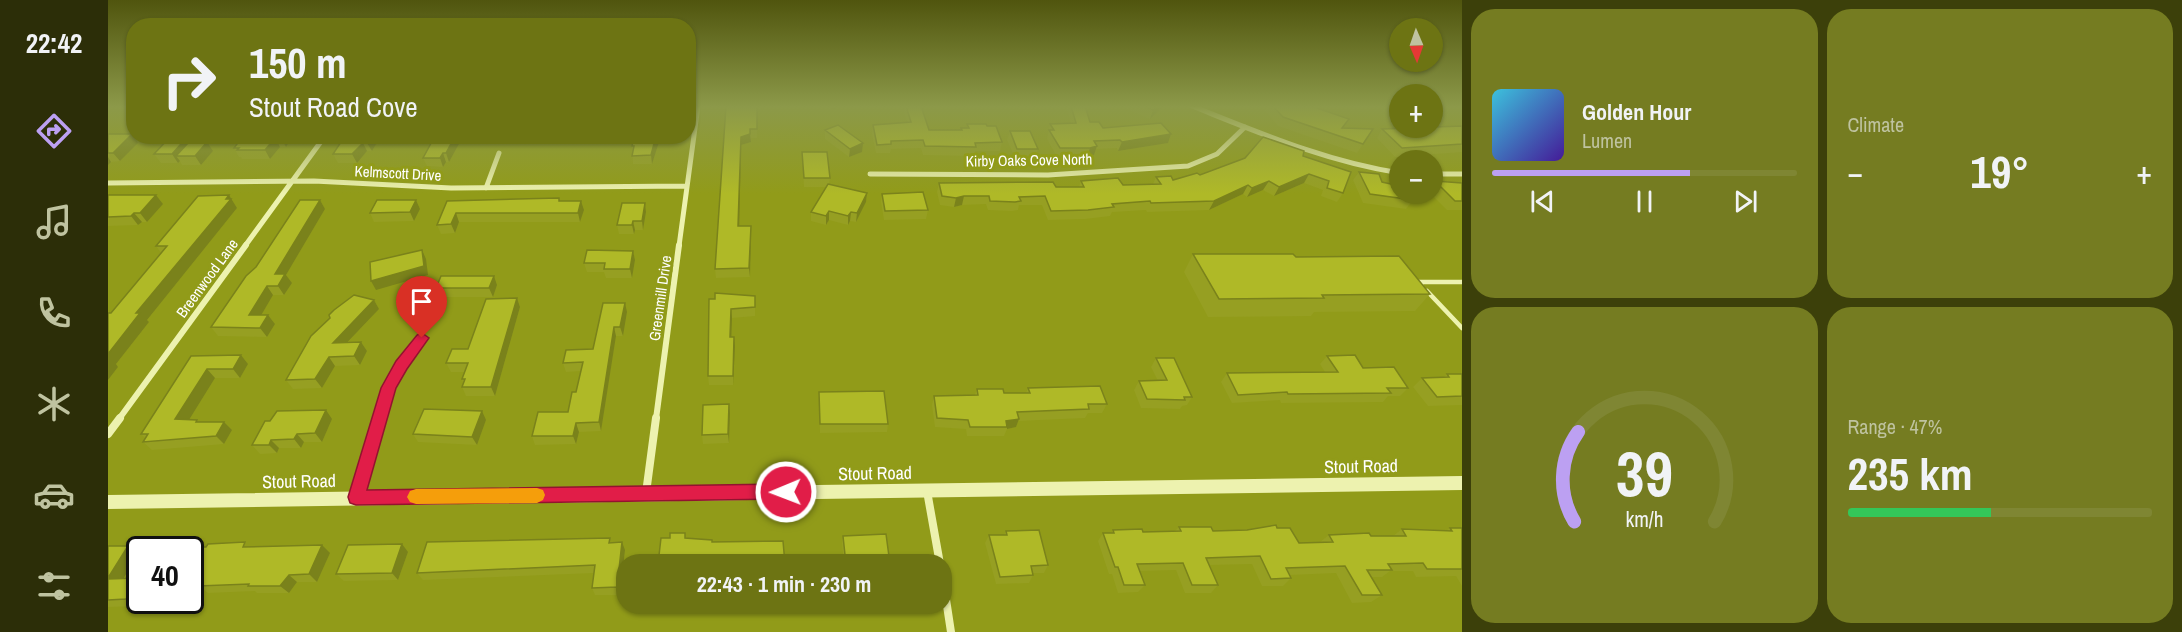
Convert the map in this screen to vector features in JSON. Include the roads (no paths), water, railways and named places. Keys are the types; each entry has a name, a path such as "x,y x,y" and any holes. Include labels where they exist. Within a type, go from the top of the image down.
{"street":[{"name":"Kirby Oaks Cove North","path":"870,174 1047,175 1188,166 1217,154 1236,135"},
{"path":"1271,135 1348,163 1389,171"},
{"name":"Breenwood Lane","path":"108,434 319,144"},
{"name":"Greenmill Drive","path":"646,494 693,144"},
{"path":"486,188 499,153"},
{"path":"1443,174 1462,174"},
{"name":"Kelmscott Drive","path":"108,183 293,181 486,188 687,186"},
{"path":"356,497 388,388 401,365 422,338"},
{"name":"Stout Road","path":"108,502 1462,483"},
{"path":"927,490 938,554"},
{"path":"948,614 951,632"}],"lane":[{"path":"1461,284 1418,282 1462,328"}]}
